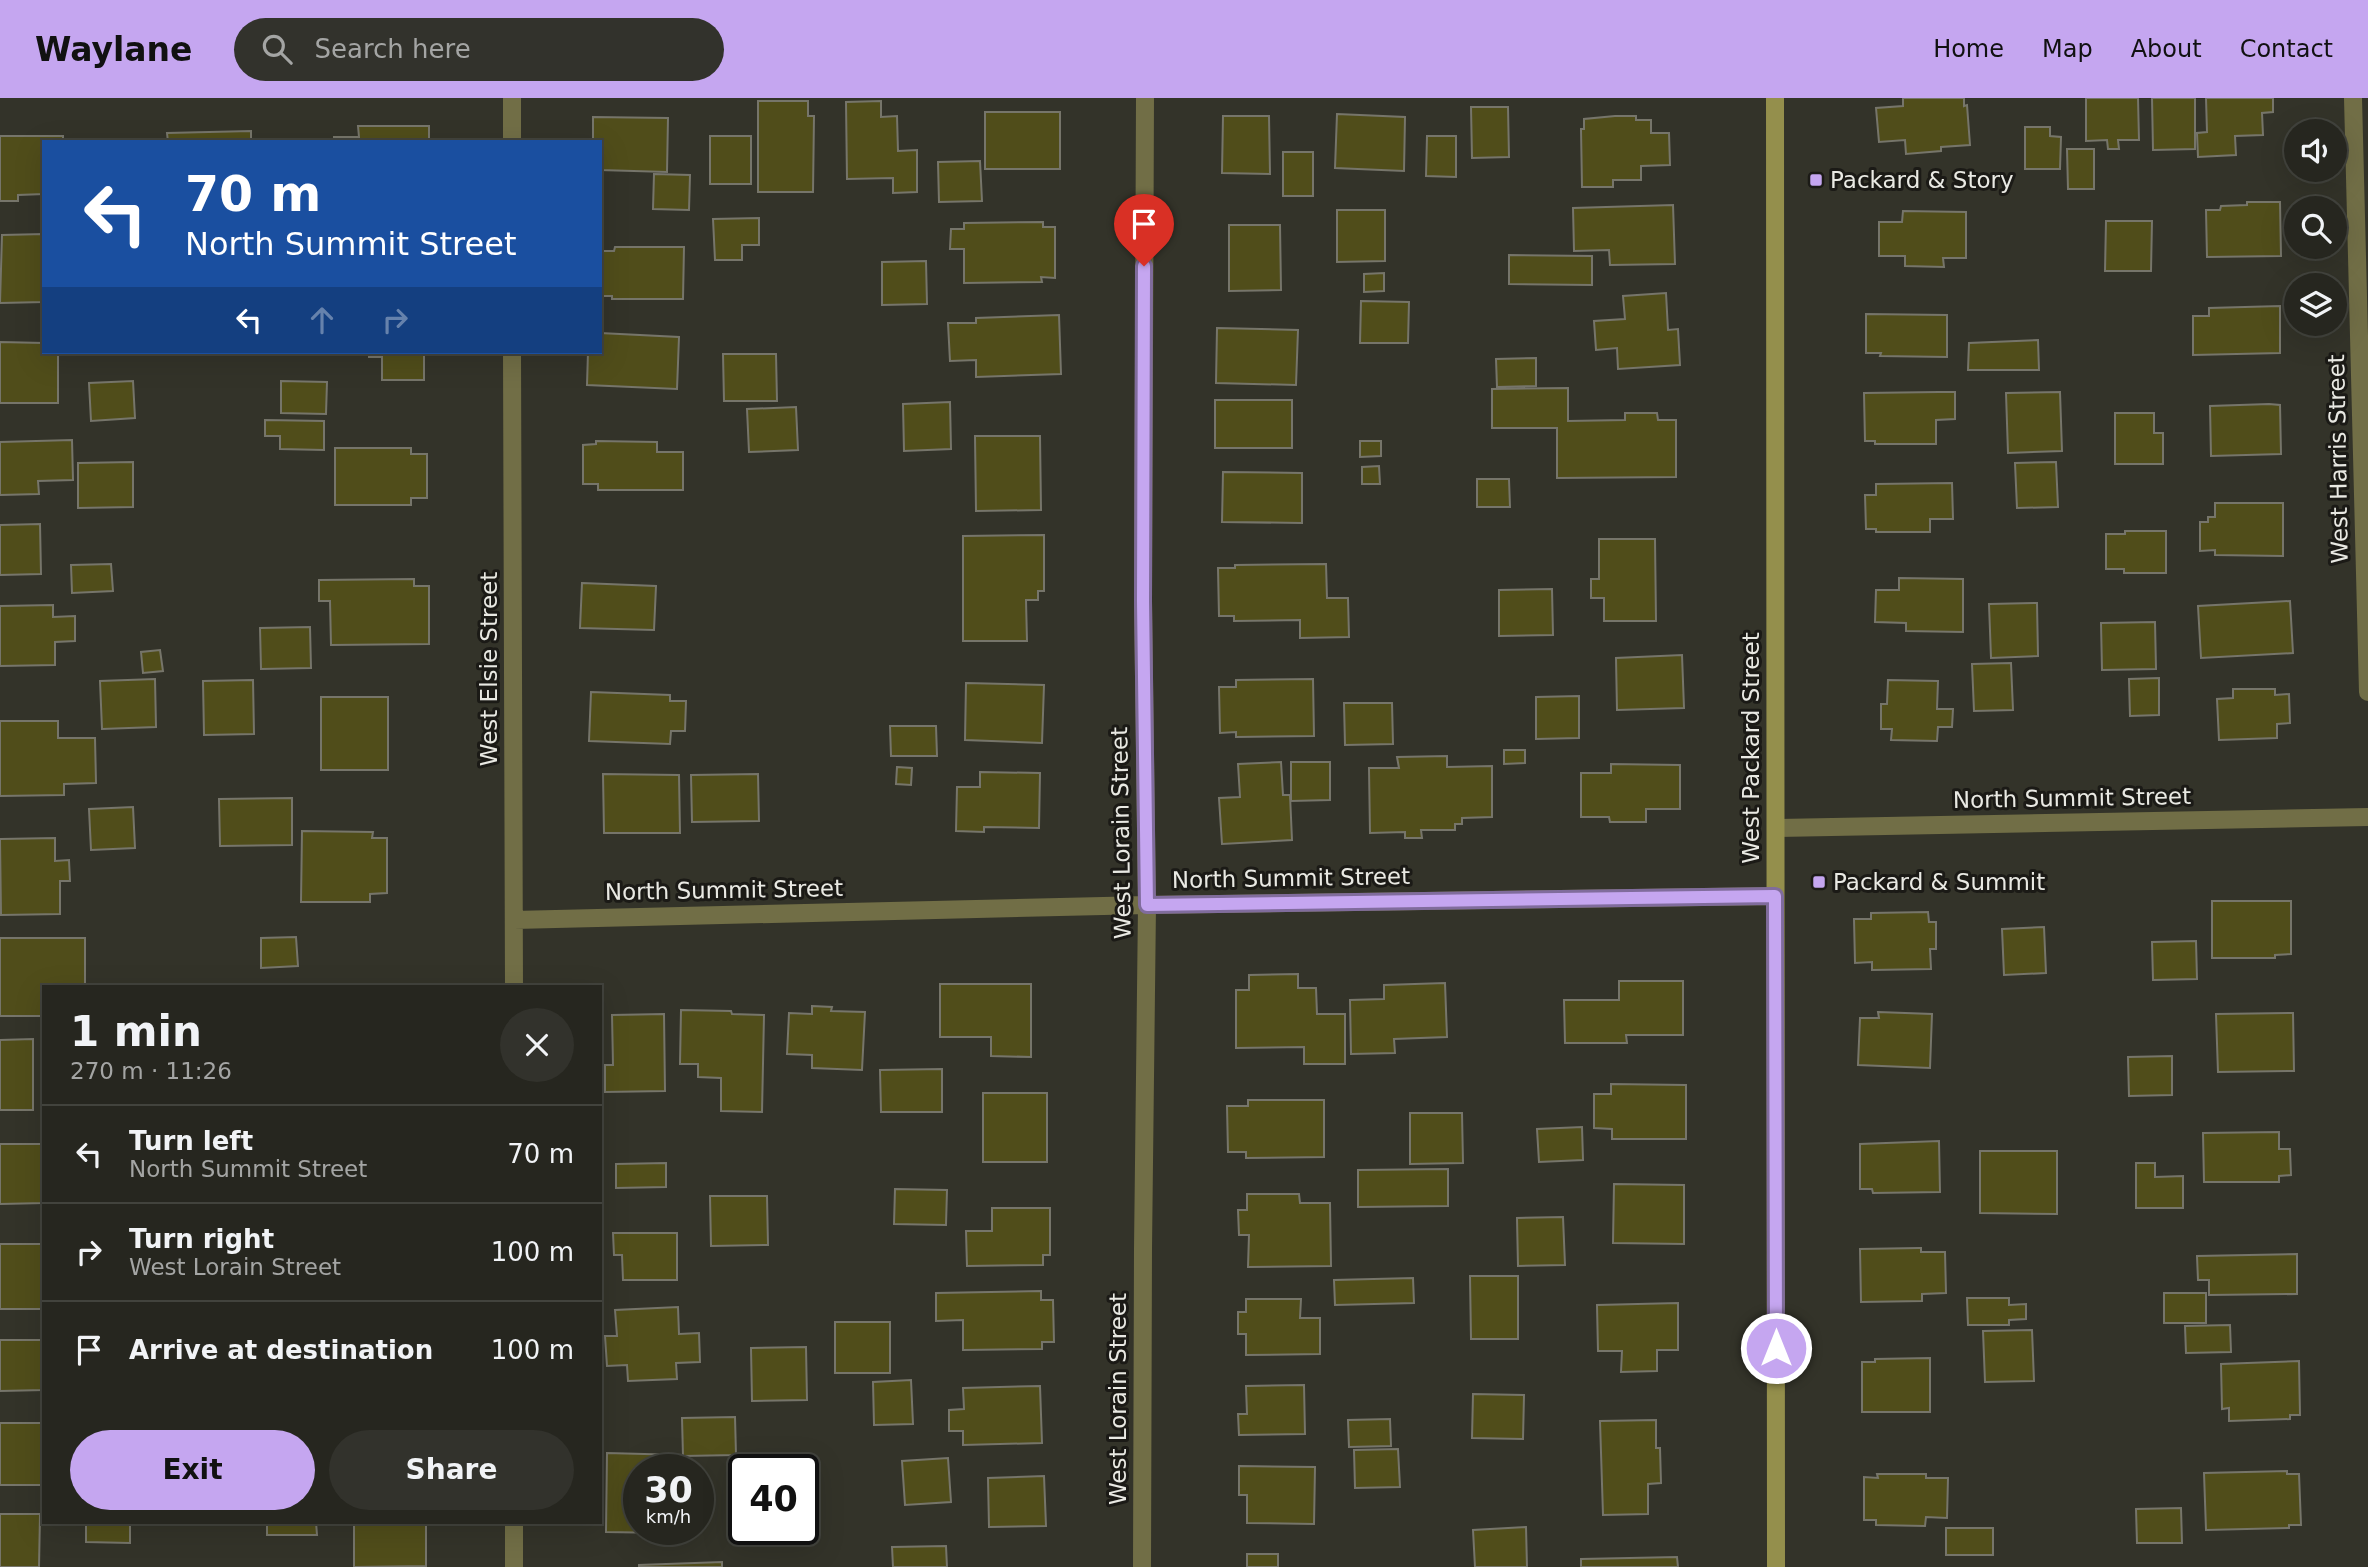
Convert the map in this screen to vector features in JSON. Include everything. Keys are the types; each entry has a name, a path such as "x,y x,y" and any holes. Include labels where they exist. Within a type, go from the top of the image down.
{"street":[{"path":"512,98 512,140"},
{"name":"West Lorain Street","path":"1142,1567 1147,905 1143,601 1144,98"},
{"name":"West Packard Street","path":"1775,98 1776,1567"},
{"name":"West Harris Street","path":"2353,98 2368,692"},
{"name":"West Elsie Street","path":"512,354 514,985"},
{"name":"North Summit Street","path":"1776,828 2368,817"},
{"name":"North Summit Street","path":"514,920 1147,905 1775,896"},
{"path":"514,1524 514,1567"}],"building":[{"path":"1903,98 1964,98 1970,145 1906,154 1905,140 1879,142 1876,108 1903,106"},
{"path":"2086,98 2138,98 2139,140 2118,140 2119,149 2108,149 2107,140 2086,141"},
{"path":"2152,98 2195,98 2195,149 2153,150"},
{"path":"2206,98 2273,98 2273,112 2262,113 2263,135 2235,136 2236,155 2198,157 2197,133 2207,132"},
{"path":"758,101 808,101 808,116 814,116 813,192 758,192"},
{"path":"881,101 881,117 897,116 898,151 917,150 917,192 893,193 893,178 847,179 846,102"},
{"path":"1471,107 1508,107 1509,157 1472,158"},
{"path":"985,112 1060,112 1060,169 985,169"},
{"path":"1337,114 1405,117 1404,171 1335,168"},
{"path":"1223,116 1269,116 1270,174 1222,173"},
{"path":"1636,116 1636,120 1651,120 1651,133 1669,133 1670,165 1641,166 1641,180 1613,180 1613,187 1582,187 1581,129 1584,129 1584,119"},
{"path":"593,117 668,118 667,172 602,170 602,140 593,140"},
{"path":"358,126 429,126 429,140 334,140 334,137 359,137"},
{"path":"2025,127 2050,127 2050,136 2061,137 2060,169 2025,169"},
{"path":"251,131 251,140 168,140 167,133"},
{"path":"0,136 63,136 63,140 42,140 42,194 18,195 18,201 0,201"},
{"path":"710,136 751,136 751,184 710,184"},
{"path":"1427,136 1456,136 1456,177 1426,176"},
{"path":"2067,149 2094,149 2094,189 2068,189"},
{"path":"1283,152 1313,152 1313,196 1283,196"},
{"path":"980,161 982,201 939,202 938,162"},
{"path":"654,174 690,175 689,210 653,209"},
{"path":"2247,202 2280,202 2281,256 2207,257 2206,210 2220,210 2221,206 2247,205"},
{"path":"1673,205 1675,264 1610,265 1609,250 1574,251 1573,208"},
{"path":"1337,210 1385,210 1385,261 1337,262"},
{"path":"1903,211 1966,212 1966,258 1943,258 1944,267 1905,266 1905,256 1879,256 1879,222 1902,222"},
{"path":"759,218 759,245 742,245 742,260 715,260 713,219"},
{"path":"2106,221 2152,221 2151,271 2105,271"},
{"path":"1043,222 1043,227 1055,227 1055,278 1041,277 1042,282 964,283 964,249 950,249 951,229 964,229 964,223"},
{"path":"1229,225 1280,225 1281,290 1229,291"},
{"path":"42,234 42,302 0,303 2,235"},
{"path":"615,247 684,247 683,299 612,299 612,296 602,296 602,251 614,251"},
{"path":"1509,255 1592,256 1592,285 1509,284"},
{"path":"926,261 927,304 882,305 882,262"},
{"path":"1384,273 1384,291 1364,292 1364,274"},
{"path":"1666,293 1668,330 1678,329 1680,365 1618,369 1617,348 1596,350 1594,321 1625,319 1623,296"},
{"path":"1361,301 1409,302 1408,343 1360,343"},
{"path":"2280,306 2280,353 2193,355 2193,316 2209,316 2209,308"},
{"path":"1866,314 1947,315 1947,357 1880,356 1881,353 1866,353"},
{"path":"1059,315 1061,374 976,377 976,360 950,361 948,323 976,323 976,318"},
{"path":"1217,328 1298,330 1296,385 1216,383"},
{"path":"602,333 679,337 677,389 587,385 588,354 602,354"},
{"path":"2038,340 2039,370 1968,370 1969,343"},
{"path":"0,342 42,343 42,354 58,354 58,403 0,403"},
{"path":"369,354 424,354 424,380 382,380 382,357 369,357"},
{"path":"723,354 776,354 777,401 724,401"},
{"path":"1536,358 1536,386 1497,387 1496,359"},
{"path":"133,381 135,418 91,421 89,383"},
{"path":"281,381 327,382 326,414 281,413"},
{"path":"1568,388 1568,421 1625,420 1625,413 1657,413 1658,420 1676,420 1676,477 1557,478 1557,428 1492,428 1492,389"},
{"path":"1955,392 1955,419 1936,420 1936,444 1875,444 1875,441 1865,441 1864,393"},
{"path":"2060,392 2062,451 2008,453 2006,393"},
{"path":"1215,400 1292,400 1292,448 1215,448"},
{"path":"950,402 951,449 904,451 903,404"},
{"path":"2280,405 2281,454 2211,456 2210,406"},
{"path":"796,407 798,450 749,452 747,409"},
{"path":"2115,413 2154,413 2154,433 2163,433 2163,464 2115,464"},
{"path":"265,420 324,421 324,450 280,449 280,436 265,436"},
{"path":"975,436 1040,436 1041,510 976,511"},
{"path":"72,440 73,480 38,481 39,494 0,495 0,442"},
{"path":"596,441 657,442 657,452 683,452 683,490 598,490 598,484 583,484 583,445 596,444"},
{"path":"1360,441 1381,441 1381,456 1360,457"},
{"path":"335,448 411,448 411,454 427,454 427,498 411,498 411,505 335,505"},
{"path":"133,462 133,507 78,508 78,463"},
{"path":"2056,462 2058,507 2017,508 2015,463"},
{"path":"1379,466 1380,484 1362,484 1362,467"},
{"path":"1223,472 1302,473 1302,523 1222,522"},
{"path":"1477,479 1509,479 1510,507 1477,507"},
{"path":"1952,483 1953,519 1930,519 1930,532 1876,532 1876,529 1866,529 1865,495 1876,495 1876,484"},
{"path":"2215,503 2283,503 2283,556 2215,555 2215,550 2200,551 2200,522 2208,522 2208,517 2215,517"},
{"path":"40,524 41,574 0,575 0,525"},
{"path":"2125,531 2166,531 2166,573 2124,573 2124,569 2106,569 2106,534 2125,534"},
{"path":"1044,535 1044,591 1038,591 1038,600 1026,600 1027,641 963,641 963,536"},
{"path":"1599,539 1655,539 1656,621 1604,621 1604,598 1591,598 1591,579 1599,579"},
{"path":"111,564 113,591 72,593 71,565"},
{"path":"1326,564 1327,598 1348,598 1349,637 1300,638 1300,620 1234,621 1234,616 1219,616 1218,568 1235,568 1235,565"},
{"path":"1899,578 1963,579 1963,632 1906,631 1906,623 1875,622 1876,590 1899,590"},
{"path":"414,579 414,586 429,586 429,644 331,645 330,601 319,601 319,580"},
{"path":"582,583 656,586 654,630 580,628"},
{"path":"1552,589 1553,635 1499,636 1499,590"},
{"path":"2290,601 2293,653 2201,658 2198,606"},
{"path":"2037,603 2038,656 1991,658 1989,604"},
{"path":"53,605 53,617 75,616 75,641 55,642 55,665 0,666 0,606"},
{"path":"2155,622 2156,669 2102,670 2101,623"},
{"path":"310,627 311,668 261,669 260,628"},
{"path":"160,650 163,671 143,673 141,652"},
{"path":"1682,655 1684,708 1617,710 1616,658"},
{"path":"2011,663 2013,710 1974,711 1972,664"},
{"path":"2159,678 2159,715 2130,716 2129,679"},
{"path":"155,679 156,727 102,729 100,681"},
{"path":"1313,679 1314,736 1236,737 1236,732 1220,733 1219,687 1236,687 1236,680"},
{"path":"253,680 254,734 204,735 203,681"},
{"path":"1888,680 1938,681 1937,709 1953,709 1952,727 1938,727 1937,741 1891,740 1892,729 1881,729 1881,704 1887,704"},
{"path":"966,683 1044,685 1042,743 965,740"},
{"path":"2233,689 2275,689 2275,695 2289,694 2290,723 2277,724 2277,738 2219,740 2217,699 2233,698"},
{"path":"591,692 670,695 670,701 686,701 685,731 671,731 670,744 589,741"},
{"path":"1579,696 1579,738 1536,739 1536,697"},
{"path":"321,697 388,697 388,770 321,770"},
{"path":"1344,703 1392,703 1393,744 1345,745"},
{"path":"0,721 58,721 58,738 95,738 96,783 64,784 64,795 0,796"},
{"path":"890,726 936,726 937,756 891,756"},
{"path":"1504,750 1525,750 1525,763 1504,764"},
{"path":"1447,756 1447,767 1492,766 1492,817 1462,818 1462,824 1455,824 1455,830 1421,830 1422,838 1405,838 1405,832 1370,833 1369,768 1399,768 1397,757"},
{"path":"1281,762 1283,795 1290,795 1292,840 1222,844 1219,798 1240,797 1238,764"},
{"path":"1291,762 1330,762 1330,800 1291,801"},
{"path":"1611,764 1680,765 1680,809 1646,809 1646,822 1610,822 1609,817 1581,817 1581,773 1611,773"},
{"path":"897,767 912,768 911,785 896,784"},
{"path":"980,772 1040,773 1039,828 984,827 984,832 956,831 957,787 980,787"},
{"path":"603,774 679,775 680,833 604,833"},
{"path":"758,774 759,821 692,822 691,775"},
{"path":"292,798 292,845 220,846 219,799"},
{"path":"133,807 135,848 91,850 89,809"},
{"path":"302,831 373,832 372,838 387,838 387,893 370,894 370,902 301,902"},
{"path":"55,838 55,861 69,860 70,881 60,881 60,914 1,915 0,839"},
{"path":"2212,901 2291,901 2291,954 2275,955 2275,958 2212,958"},
{"path":"1928,912 1929,922 1936,922 1936,949 1930,949 1931,969 1872,970 1872,962 1855,963 1854,919 1871,919 1871,913"},
{"path":"2044,927 2046,973 2004,975 2002,929"},
{"path":"296,937 298,966 261,968 261,938"},
{"path":"0,938 85,938 85,985 42,985 42,1016 0,1016"},
{"path":"2196,941 2197,979 2153,980 2152,942"},
{"path":"1298,974 1298,988 1316,988 1317,1014 1345,1014 1345,1064 1304,1064 1304,1047 1236,1048 1236,990 1249,990 1249,975"},
{"path":"1619,981 1683,981 1683,1035 1626,1035 1627,1043 1565,1043 1564,1000 1619,1000"},
{"path":"1445,983 1447,1037 1394,1039 1395,1053 1351,1054 1350,1000 1384,999 1384,985"},
{"path":"940,984 1031,984 1031,1057 991,1056 991,1037 940,1037"},
{"path":"812,1006 832,1007 831,1011 865,1012 862,1070 812,1068 812,1055 787,1054 789,1013 812,1014"},
{"path":"681,1010 764,1015 762,1112 721,1111 721,1078 698,1077 698,1064 680,1064"},
{"path":"1878,1012 1932,1014 1930,1068 1858,1065 1860,1018 1879,1018"},
{"path":"2293,1013 2294,1071 2218,1072 2216,1014"},
{"path":"664,1014 665,1091 605,1092 605,1065 613,1065 612,1015"},
{"path":"33,1039 33,1110 0,1110 0,1040"},
{"path":"2172,1056 2172,1095 2129,1096 2128,1057"},
{"path":"942,1069 942,1112 881,1112 880,1070"},
{"path":"1611,1084 1686,1085 1686,1139 1612,1139 1612,1129 1594,1128 1594,1094 1611,1094"},
{"path":"983,1093 1047,1093 1047,1162 983,1162"},
{"path":"1248,1100 1324,1100 1324,1157 1246,1158 1246,1152 1228,1152 1227,1106 1248,1106"},
{"path":"1410,1113 1462,1113 1463,1163 1410,1164"},
{"path":"1582,1127 1583,1160 1539,1162 1537,1129"},
{"path":"2279,1132 2279,1149 2290,1149 2291,1175 2279,1176 2279,1182 2204,1182 2203,1133"},
{"path":"1939,1141 1940,1192 1873,1193 1872,1189 1860,1189 1860,1144"},
{"path":"0,1144 42,1144 42,1203 0,1204"},
{"path":"1980,1151 2057,1151 2057,1214 1980,1213"},
{"path":"666,1163 666,1187 616,1188 616,1164"},
{"path":"2136,1163 2155,1163 2155,1177 2183,1176 2183,1208 2136,1208"},
{"path":"1448,1169 1448,1206 1358,1207 1358,1170"},
{"path":"1614,1184 1684,1185 1684,1244 1613,1243"},
{"path":"895,1189 947,1190 946,1225 894,1224"},
{"path":"1247,1194 1299,1194 1300,1203 1330,1203 1331,1266 1248,1267 1249,1235 1239,1235 1238,1210 1247,1210"},
{"path":"710,1196 767,1196 768,1245 711,1246"},
{"path":"992,1208 1050,1208 1050,1255 1043,1255 1043,1265 967,1266 966,1231 992,1231"},
{"path":"1563,1217 1565,1265 1518,1266 1517,1218"},
{"path":"613,1233 677,1233 677,1280 623,1280 622,1255 614,1255"},
{"path":"0,1244 42,1244 42,1309 0,1309"},
{"path":"1921,1248 1921,1252 1945,1252 1946,1293 1922,1294 1922,1301 1861,1302 1860,1249"},
{"path":"2297,1254 2297,1294 2209,1295 2209,1280 2198,1280 2197,1256"},
{"path":"1470,1276 1518,1276 1518,1339 1471,1339"},
{"path":"1413,1278 1414,1303 1335,1305 1334,1280"},
{"path":"1041,1291 1041,1300 1053,1300 1054,1342 1042,1342 1042,1349 963,1350 963,1320 936,1321 936,1293"},
{"path":"2164,1293 2206,1293 2206,1323 2164,1323"},
{"path":"1967,1298 2009,1298 2009,1305 2026,1304 2026,1319 2009,1320 2009,1325 1968,1325"},
{"path":"1246,1299 1301,1299 1300,1318 1320,1318 1320,1354 1246,1355 1246,1334 1238,1334 1238,1312 1246,1312"},
{"path":"1678,1303 1678,1350 1657,1350 1657,1371 1621,1372 1622,1351 1598,1351 1597,1305"},
{"path":"678,1307 679,1334 699,1333 700,1362 676,1363 677,1379 628,1381 627,1365 607,1366 605,1336 617,1336 615,1310"},
{"path":"835,1322 890,1322 890,1373 835,1373"},
{"path":"2230,1325 2231,1352 2186,1353 2185,1326"},
{"path":"2032,1330 2034,1381 1985,1382 1983,1331"},
{"path":"0,1340 42,1340 42,1390 0,1391"},
{"path":"806,1347 807,1400 752,1401 751,1348"},
{"path":"1930,1358 1930,1412 1862,1412 1862,1362 1875,1362 1875,1359"},
{"path":"2299,1361 2300,1415 2290,1415 2290,1419 2229,1421 2229,1408 2222,1409 2221,1364"},
{"path":"911,1380 913,1424 874,1425 873,1382"},
{"path":"1304,1385 1305,1434 1239,1435 1238,1414 1247,1414 1246,1386"},
{"path":"1040,1386 1042,1443 963,1445 963,1431 949,1431 949,1410 964,1409 963,1388"},
{"path":"1473,1394 1524,1395 1523,1439 1472,1438"},
{"path":"735,1417 736,1454 683,1454 682,1418"},
{"path":"1390,1419 1391,1446 1349,1447 1348,1420"},
{"path":"1656,1420 1656,1448 1660,1448 1661,1483 1648,1484 1648,1514 1603,1515 1600,1421"},
{"path":"0,1423 42,1423 42,1485 0,1485"},
{"path":"1398,1449 1400,1487 1355,1488 1354,1450"},
{"path":"607,1453 644,1454 623,1454 623,1532 606,1532"},
{"path":"948,1458 951,1502 905,1505 902,1461"},
{"path":"1239,1466 1315,1467 1314,1524 1247,1523 1247,1495 1239,1495"},
{"path":"2287,1471 2287,1474 2299,1474 2301,1525 2289,1525 2289,1528 2206,1530 2204,1473"},
{"path":"1877,1474 1926,1474 1926,1478 1948,1478 1947,1518 1926,1517 1925,1526 1876,1525 1876,1520 1864,1520 1864,1477 1878,1478"},
{"path":"1044,1476 1046,1526 989,1527 988,1478"},
{"path":"2181,1508 2182,1543 2137,1543 2136,1509"},
{"path":"0,1514 40,1514 39,1567 0,1567"},
{"path":"86,1524 130,1524 130,1543 86,1542"},
{"path":"267,1524 316,1524 317,1535 267,1535"},
{"path":"354,1524 426,1524 426,1566 354,1567"},
{"path":"1526,1527 1527,1567 1475,1567 1473,1530"},
{"path":"1946,1528 1993,1528 1993,1555 1946,1555"},
{"path":"946,1546 947,1567 893,1567 892,1547"},
{"path":"1247,1554 1278,1554 1278,1567 1247,1567"},
{"path":"1677,1557 1678,1567 1581,1567 1581,1559"},
{"path":"722,1562 722,1567 639,1567 639,1565"}],"place":[{"name":"Packard & Story","path":"1816,180"},
{"name":"Packard & Summit","path":"1819,882"}],"route":[{"path":"1144,266 1143,601 1147,905 1775,896 1776,1348"}]}
